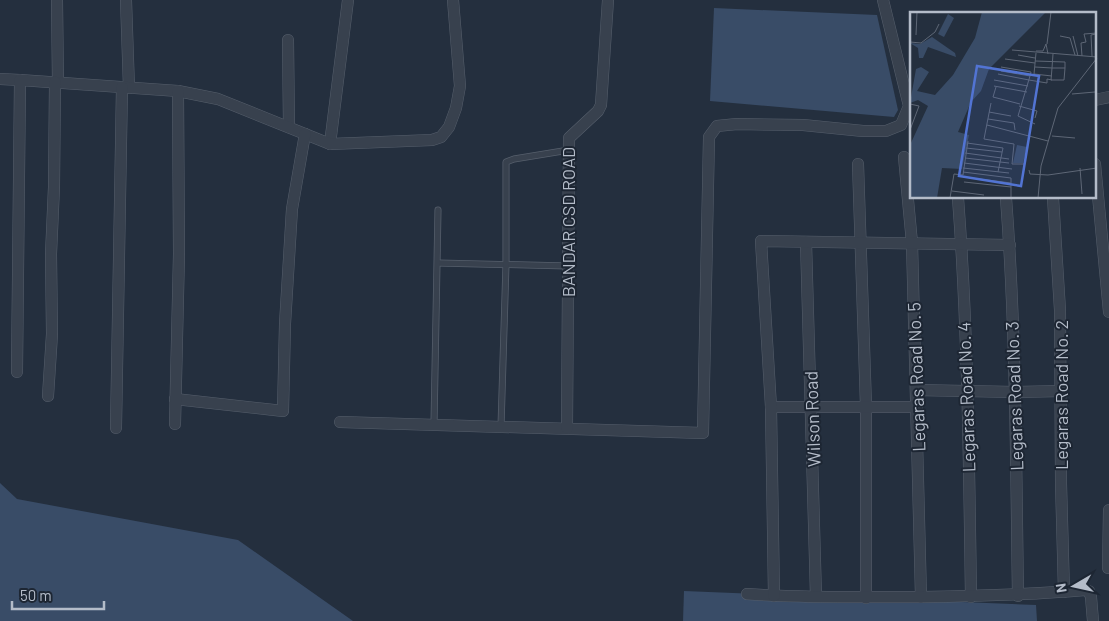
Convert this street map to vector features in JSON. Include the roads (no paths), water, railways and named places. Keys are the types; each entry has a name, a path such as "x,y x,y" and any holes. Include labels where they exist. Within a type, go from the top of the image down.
{"street":[{"path":"48,396 52,334 51,254 57,0"},
{"path":"116,428 126,0"},
{"path":"330,144 348,0"},
{"path":"0,78 178,91 218,99 330,144 422,142 441,137 448,127 456,108 460,86 453,0"},
{"name":"BANDAR CSD ROAD","path":"567,428 569,138 598,111 601,105 608,0"},
{"path":"340,422 703,433 709,137 717,126 737,124 803,125 863,131 886,131 901,125 909,106 883,0"},
{"path":"288,40 289,128"},
{"path":"17,372 20,80"},
{"path":"175,424 179,254 178,91"},
{"path":"1096,100 1109,98"},
{"path":"175,399 284,411 285,324 292,209 305,134"},
{"name":"Legaras Road No. 5","path":"904,157 912,243 921,596"},
{"path":"858,164 866,406 866,598"},
{"path":"1096,175 1109,312"},
{"name":"Legaras Road No. 4","path":"958,199 962,244 967,390 971,597"},
{"name":"Legaras Road No. 3","path":"1006,199 1010,245 1015,392 1018,596"},
{"name":"Legaras Road No. 2","path":"1053,199 1060,310 1064,592"},
{"path":"774,596 771,407 761,241 1010,245"},
{"name":"Wilson Road","path":"806,242 816,596"},
{"path":"916,390 1062,391"},
{"path":"771,407 917,407"},
{"path":"1108,568 1109,510"},
{"path":"747,594 866,598 971,597 1018,596 1085,590 1089,591 1091,596 1093,621"}],"lane":[{"path":"501,426 506,264 506,162 569,150"},
{"path":"434,424 438,210"},
{"path":"438,263 568,266"}],"water":[{"path":"714,8 877,15 898,110 894,117 710,101"},
{"path":"0,483 17,499 238,540 353,621 0,621"},
{"path":"684,591 1036,605 1037,621 683,621"}]}
